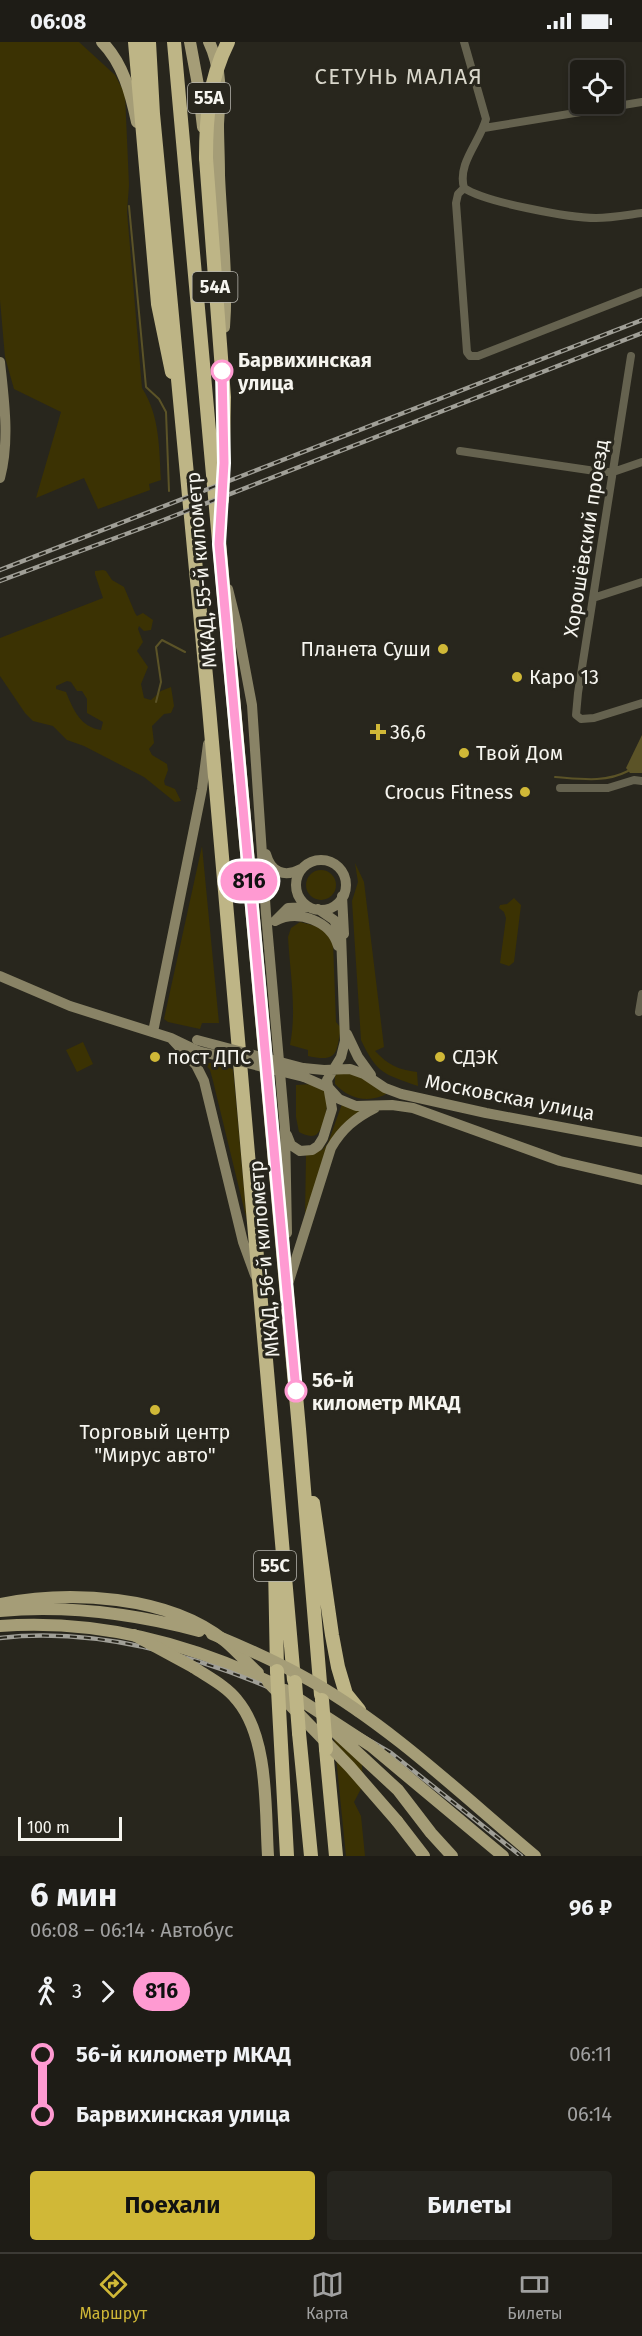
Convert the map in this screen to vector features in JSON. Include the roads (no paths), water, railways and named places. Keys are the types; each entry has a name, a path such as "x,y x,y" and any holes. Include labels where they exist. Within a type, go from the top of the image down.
{"highway":[{"path":"135,42 158,304 166,349 182,412"},
{"name":"55А","path":"206,158 207,107 214,75 228,42"},
{"name":"МКАД, 55-й километр","path":"175,45 268,1089"},
{"name":"МКАД, 55-й километр","path":"149,48 242,1091"},
{"name":"54А","path":"206,158 221,352 224,463 219,544"},
{"name":"МКАД, 56-й километр","path":"268,1089 336,1856"},
{"name":"МКАД, 56-й километр","path":"242,1091 260,1286 290,1686 299,1733 311,1856"},
{"path":"299,1429 312,1493 334,1645 346,1694 355,1706 435,1778 536,1856"},
{"name":"55C","path":"274,1461 277,1671 287,1856"}],"main road":[{"path":"102,42 120,67 128,86 144,150"},
{"name":"54А","path":"190,42 198,85 206,158"},
{"path":"208,42 218,69 220,89 219,158 225,286 221,352"},
{"path":"0,1605 42,1598 81,1598 124,1602 156,1608 191,1621 224,1640 357,1774 398,1821 424,1856"},
{"path":"0,1611 44,1609 102,1612 164,1622 212,1634 273,1661 341,1700 409,1751 536,1856"},
{"path":"0,1626 36,1624 134,1635 191,1650 256,1676 290,1686 385,1757 503,1856"},
{"path":"134,1635 193,1667 230,1692 248,1716 258,1743 264,1789 268,1856"},
{"path":"290,1686 398,1790 452,1856"}],"street":[{"path":"464,42 485,112 484,128 467,160 463,174 464,188 458,194 456,203 467,352 470,356 478,356 642,292"},
{"path":"484,128 642,102"},
{"path":"464,188 506,202 576,216 596,218 642,213"},
{"name":"Хорошёвский проезд","path":"631,356 576,711 578,718 585,720 642,703"},
{"path":"0,362 6,421 5,456 0,478"},
{"path":"460,451 613,472 642,462"},
{"path":"221,563 237,625 252,705 285,1129 287,1305"},
{"path":"593,598 642,582"},
{"path":"153,1032 202,789 207,755 209,708"},
{"path":"560,788 608,788 634,780 642,780"},
{"path":"262,839 273,869 286,874 318,860 328,861 336,866 344,877 345,887 342,896 345,941 341,960"},
{"path":"285,1129 291,1145 295,1149 306,1152 318,1146 323,1138 332,1109 327,1080 344,1048 346,1031 341,934 330,915 301,900 297,892 297,878 301,869"},
{"path":"270,956 275,921 288,908 332,906 342,896"},
{"path":"275,921 284,917 301,917 324,925 334,935 341,960"},
{"path":"0,976 69,1006 171,1038 193,1048 304,1072"},
{"path":"639,1012 642,994"},
{"path":"346,1031 358,1057 374,1080"},
{"path":"171,1038 193,1048"},
{"path":"193,1048 196,1065 204,1081 243,1242 260,1286"},
{"name":"Московская улица","path":"304,1072 350,1069 364,1074 391,1090 422,1100 642,1142"},
{"name":"Московская улица","path":"304,1072 347,1103 365,1107 402,1106 423,1111 560,1161 642,1180"},
{"path":"288,1281 331,1149 339,1135 350,1124 391,1100 391,1090"}],"waterway":[{"path":"129,206 146,387 159,399 166,412 169,491"},
{"path":"156,702 161,682 156,647 162,640 185,652"},
{"path":"555,777 602,779 628,771"}],"railway":[{"path":"0,570 642,320"},
{"path":"0,581 161,521 642,333"},
{"path":"0,1638 72,1637 144,1647 215,1667 282,1693"},
{"path":"336,1721 391,1753 521,1856"}],"place":[{"name":"Барвихинская улица","path":"222,371"},
{"name":"Планета Суши","path":"443,649"},
{"name":"Каро 13","path":"517,677"},
{"name":"36,6","path":"378,732"},
{"name":"Твой Дом","path":"464,753"},
{"name":"Crocus Fitness","path":"525,792"},
{"name":"пост ДПС","path":"155,1057"},
{"name":"СДЭК","path":"440,1057"},
{"name":"56-й километр МКАД","path":"296,1391"},
{"name":"Торговый центр \"Мирус авто\"","path":"155,1410"}],"district":[{"name":"СЕТУНЬ МАЛАЯ","path":"399,76"}]}
